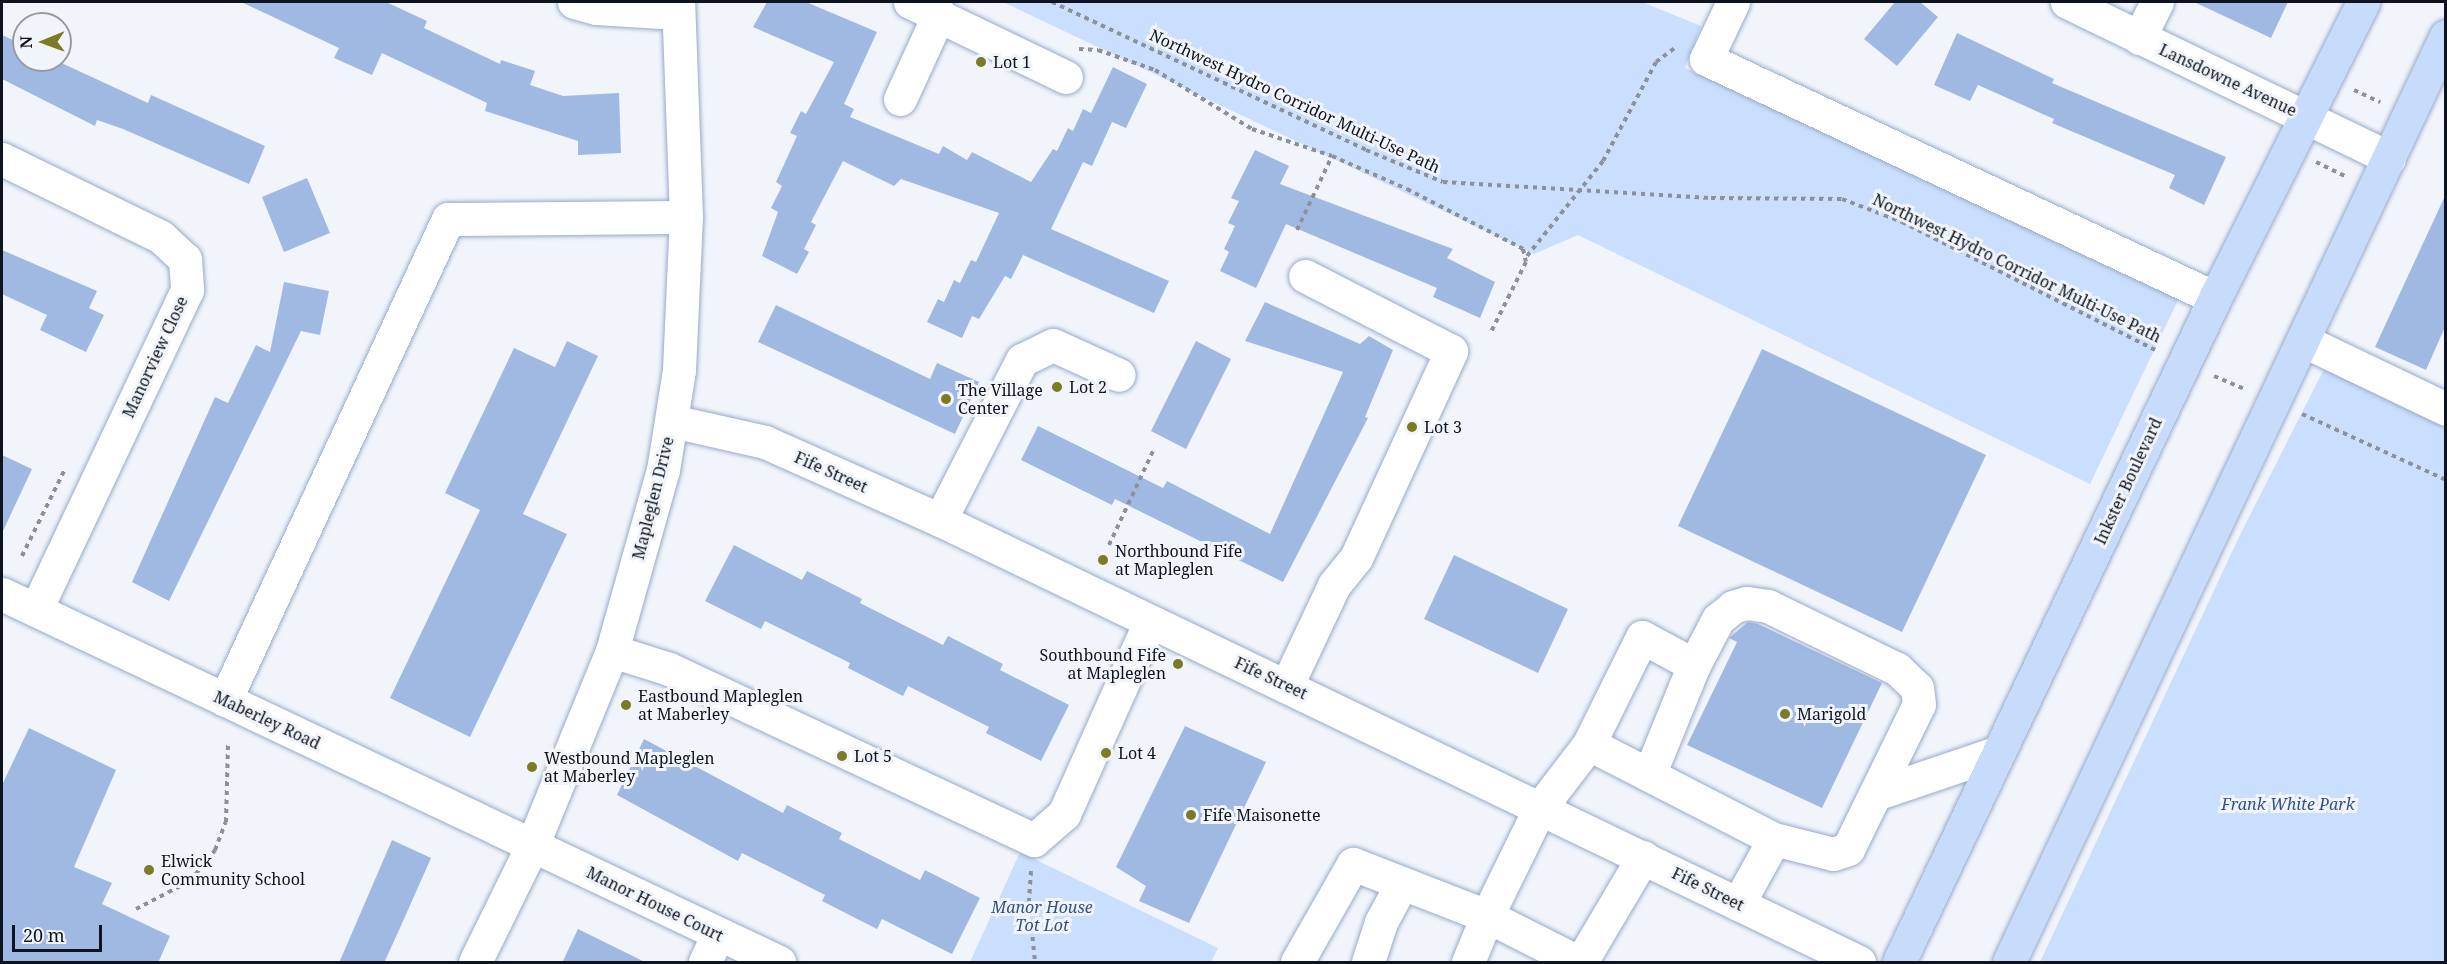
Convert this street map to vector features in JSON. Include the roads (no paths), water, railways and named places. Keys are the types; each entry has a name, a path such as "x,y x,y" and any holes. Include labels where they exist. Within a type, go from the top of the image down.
{"main road":[{"name":"Inkster Boulevard","path":"1899,963 2215,298 2363,2"},
{"path":"2009,963 2304,341 2445,36"}],"street":[{"path":"574,2 596,8 678,7"},
{"path":"1733,2 1706,59 2215,298"},
{"name":"Lansdowne Avenue","path":"2067,2 2389,158"},
{"path":"2139,38 2157,2"},
{"name":"Mapleglen Drive","path":"475,963 532,846 612,651 663,470 679,370 686,217 678,7"},
{"path":"900,99 924,8 1066,77"},
{"name":"Manorview Close","path":"2,159 161,237 185,259 187,290 36,610"},
{"path":"225,700 448,219 686,217"},
{"path":"1287,685 1334,585 1356,558 1451,351 1305,276"},
{"path":"2304,341 2445,409"},
{"path":"940,520 1022,360 1053,345 1119,375"},
{"name":"Fife Street","path":"672,421 765,442 940,520 1150,622 1287,685 1859,963"},
{"name":"Maberley Road","path":"2,594 532,846"},
{"path":"1589,744 1649,775 1774,839 1833,854 1848,849 1919,704 1917,688 1897,669 1768,606 1746,603 1718,620 1695,665 1649,775"},
{"path":"612,651 669,669 1034,840 1064,814 1150,622"},
{"path":"1468,963 1487,916 1540,808 1576,766 1642,637 1695,665"},
{"path":"1875,794 1999,752"},
{"path":"1738,904 1774,839"},
{"name":"Manor House Court","path":"532,846 711,948 779,963"},
{"path":"1297,963 1353,864 1487,916 1580,963 1642,857"},
{"path":"1368,963 1381,922 1402,883"}],"place":[{"name":"Lot 1","path":"981,62"},
{"name":"Lot 2","path":"1057,387"},
{"name":"The Village Center","path":"946,399"},
{"name":"Lot 3","path":"1412,427"},
{"name":"Northbound Fife at Mapleglen","path":"1103,560"},
{"name":"Southbound Fife at Mapleglen","path":"1178,664"},
{"name":"Eastbound Mapleglen at Maberley","path":"626,705"},
{"name":"Marigold","path":"1785,714"},
{"name":"Lot 4","path":"1106,753"},
{"name":"Lot 5","path":"842,756"},
{"name":"Westbound Mapleglen at Maberley","path":"532,767"},
{"name":"Fife Maisonette","path":"1191,815"},
{"name":"Elwick Community School","path":"149,870"}],"park label":[{"name":"Frank White Park","path":"2288,804"},
{"name":"Manor House Tot Lot","path":"1042,916"}]}
